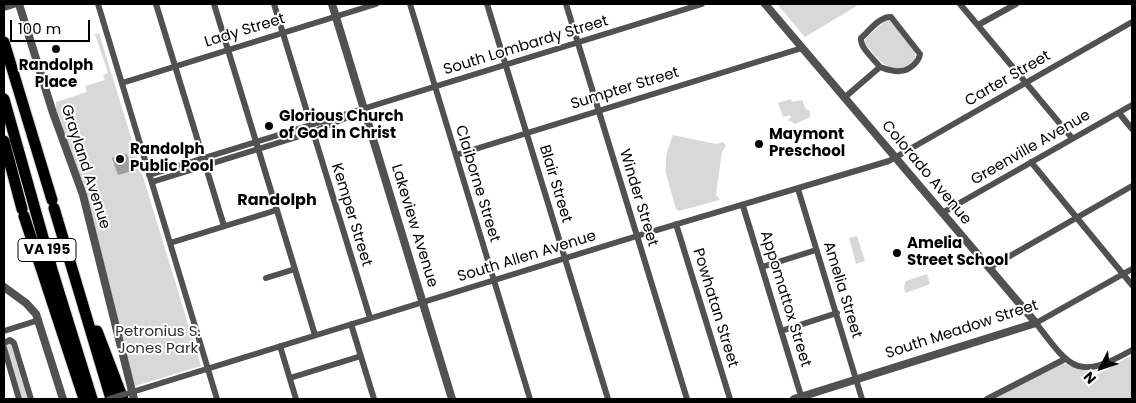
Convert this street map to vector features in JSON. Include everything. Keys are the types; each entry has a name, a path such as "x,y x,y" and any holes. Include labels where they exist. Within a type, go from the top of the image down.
{"highway":[{"name":"VA 195","path":"4,42 110,399"},
{"name":"VA 195","path":"4,99 48,255 92,399"},
{"path":"4,141 23,213 84,399"},
{"path":"81,298 129,396"},
{"path":"65,345 79,399"}],"street":[{"path":"6,7 18,4"},
{"name":"Grayland Avenue","path":"18,4 52,112 83,195 129,396"},
{"path":"98,4 217,399"},
{"path":"156,4 224,226"},
{"path":"214,4 315,335"},
{"name":"Kemper Street","path":"274,4 370,318"},
{"name":"Lakeview Avenue","path":"332,4 360,110 452,399"},
{"name":"Lady Street","path":"122,83 376,4"},
{"name":"Claiborne Street","path":"410,4 530,399"},
{"name":"Blair Street","path":"487,4 608,399"},
{"name":"Winder Street","path":"566,4 687,399"},
{"name":"South Lombardy Street","path":"149,175 702,4"},
{"name":"Colorado Avenue","path":"766,4 1065,359"},
{"path":"960,4 1072,138"},
{"path":"978,26 1016,4"},
{"path":"891,17 916,46 920,58 910,67 899,72 880,67 861,43 861,38 882,20 891,17"},
{"name":"Carter Street","path":"895,157 1027,84 1132,22"},
{"name":"Sumpter Street","path":"456,155 802,48"},
{"path":"844,98 880,67"},
{"name":"Greenville Avenue","path":"942,213 1132,105"},
{"name":"South Lombardy Street","path":"152,182 313,132 360,110"},
{"path":"1119,112 1132,129"},
{"name":"South Allen Avenue","path":"110,399 129,396 315,335 676,224 743,206 895,157"},
{"path":"1031,162 1132,284"},
{"path":"989,268 1132,186"},
{"name":"Amelia Street","path":"798,189 862,399"},
{"name":"Appomattox Street","path":"743,206 799,398"},
{"path":"170,242 277,210"},
{"name":"Powhatan Street","path":"676,224 730,399"},
{"path":"762,267 816,250"},
{"path":"266,278 295,269"},
{"name":"South Meadow Street","path":"799,398 1036,323 1132,270"},
{"path":"4,287 32,309 39,320 63,399"},
{"path":"781,331 837,313"},
{"path":"31,399 14,343 5,341 4,331 39,320"},
{"path":"351,324 374,399"},
{"path":"280,346 296,399"},
{"path":"4,348 19,399"},
{"path":"987,399 1065,359 1078,366 1099,366 1110,363 1132,350"},
{"path":"290,378 361,356"}],"green space":[{"path":"777,4 860,4 805,37"},
{"path":"889,20 915,51 915,60 907,66 893,68 887,65 875,56 865,43 866,38 885,21"},
{"name":"Petronius S. Jones Park","path":"99,33 201,366 135,386 56,110 56,102 87,92 85,86 105,80 103,75 108,73 95,34"},
{"path":"791,99 792,102 802,100 806,109 810,111 810,117 795,124 791,121 789,122 790,115 783,117 778,103"},
{"path":"673,135 716,144 723,142 726,146 722,152 716,194 720,200 679,211 676,209 665,170 667,152"},
{"path":"857,236 865,261 856,264 849,238"},
{"path":"927,274 930,284 906,293 904,287 906,281"},
{"path":"11,343 29,399 21,399 5,348 6,344"},
{"path":"1132,355 1132,399 988,399 1060,362 1097,375"}],"shaded area":[{"path":"127,154 132,171 118,175 112,158"}],"place":[{"name":"Randolph Place","path":"56,49"},
{"name":"Glorious Church of God in Christ","path":"269,126"},
{"name":"Maymont Preschool","path":"759,144"},
{"name":"Randolph Public Pool","path":"120,159"},
{"name":"Amelia Street School","path":"897,253"}],"district":[{"name":"Randolph","path":"277,201"}]}
